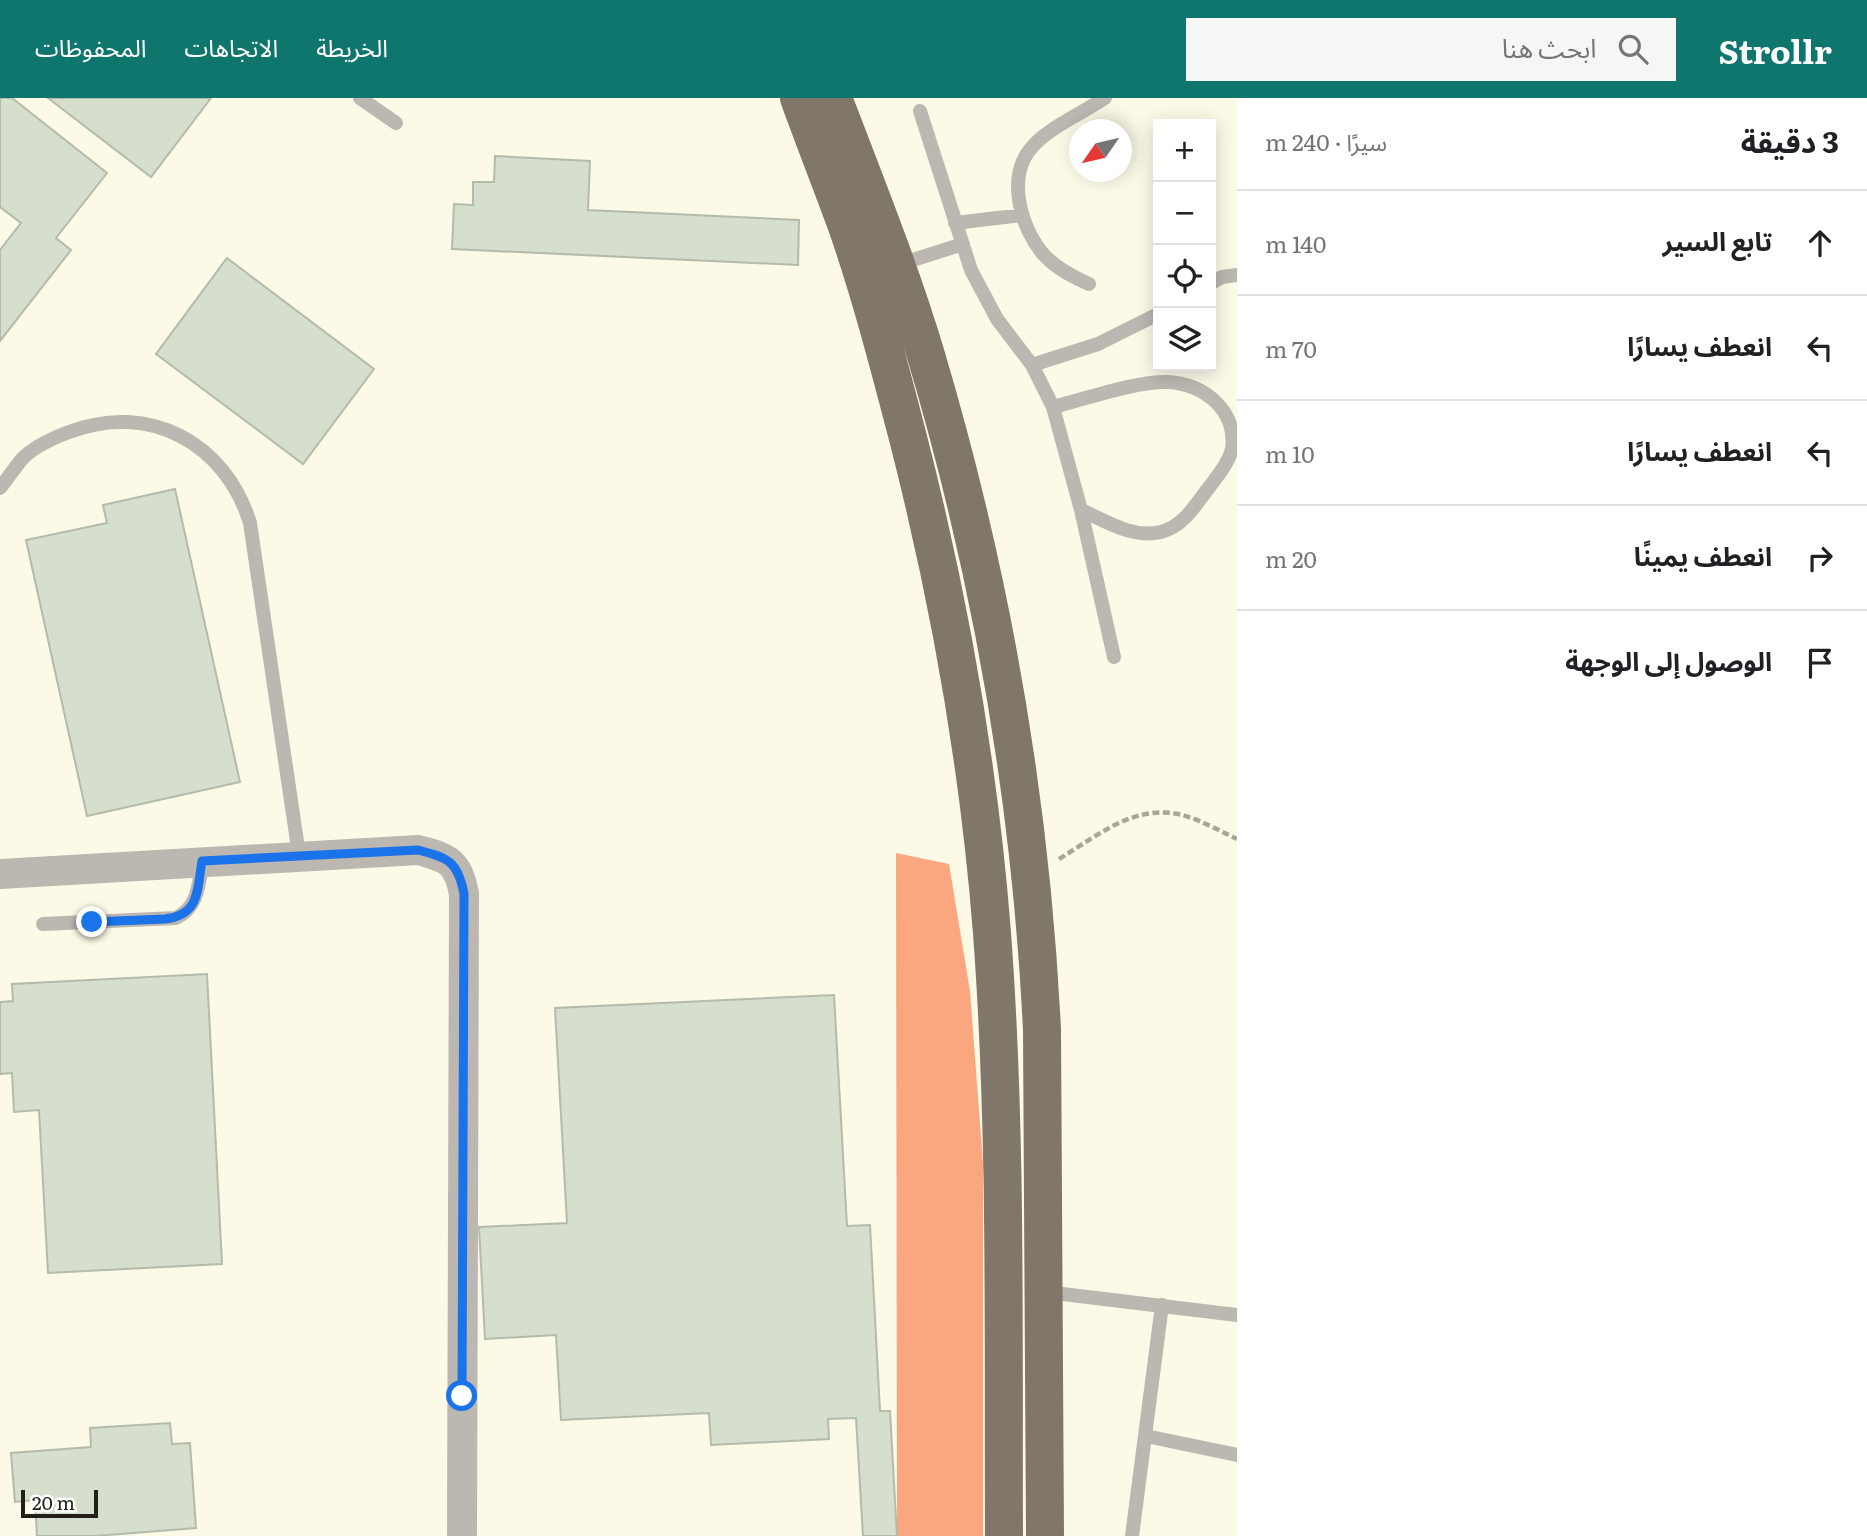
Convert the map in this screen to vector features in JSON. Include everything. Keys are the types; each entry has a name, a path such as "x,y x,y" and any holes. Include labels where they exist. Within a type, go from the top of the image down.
{"highway":[{"path":"799,98 849,231 897,393 926,507 952,634 976,788 992,930 1000,1073 1004,1536"},
{"path":"833,98 925,351 957,467 985,585 1018,766 1031,877 1042,1030 1045,1536"}],"street":[{"path":"0,874 418,850 439,855 454,864 461,877 464,894 462,1536"}],"lane":[{"path":"360,98 396,122"},
{"path":"1090,284 1059,268 1046,257 1027,229 1019,191 1020,178 1022,167 1032,147 1105,98"},
{"path":"919,111 954,223 982,295 1032,365 1053,407 1081,510 1114,657"},
{"path":"954,223 1023,215"},
{"path":"895,265 963,244"},
{"path":"1216,281 1237,275"},
{"path":"1032,365 1098,344 1153,316"},
{"path":"1053,407 1138,386 1168,382 1195,388 1218,400 1232,425 1234,438 1227,462 1180,523 1164,531 1146,534 1128,531 1081,510"},
{"path":"0,488 24,457 41,445 78,428 121,422 164,428 183,436 201,448 228,475 238,490 250,523 299,855"},
{"path":"43,924 176,918 186,913 194,904 202,861"},
{"path":"1045,1292 1237,1315"},
{"path":"1132,1536 1163,1305"},
{"path":"1146,1436 1237,1455"}],"path":[{"path":"1031,877 1111,827 1138,815 1185,815 1237,838"}],"shaded area":[{"path":"896,853 949,864 970,991 983,1163 983,1536 897,1536"}],"building":[{"path":"0,98 12,98 107,173 56,238 71,250 0,341 0,250 21,223 0,207"},
{"path":"48,98 211,98 151,177"},
{"path":"495,156 590,161 588,210 799,220 798,265 452,249 454,204 473,205 473,182 494,182"},
{"path":"227,258 374,369 303,464 156,354"},
{"path":"175,489 240,782 87,816 26,540 107,523 103,505"},
{"path":"207,974 222,1264 48,1273 39,1110 14,1112 12,1073 0,1074 0,1002 13,1001 12,984"},
{"path":"834,995 847,1226 870,1225 880,1411 890,1411 897,1536 863,1536 856,1418 828,1419 829,1439 711,1445 709,1413 561,1420 556,1335 485,1339 479,1227 567,1223 555,1008"},
{"path":"170,1423 172,1444 190,1443 196,1528 95,1536 37,1536 35,1500 15,1502 11,1453 91,1447 90,1428"}],"route":[{"path":"92,922 176,918 186,913 194,904 202,861 418,850 439,855 454,864 461,877 464,894 462,1396"}]}
